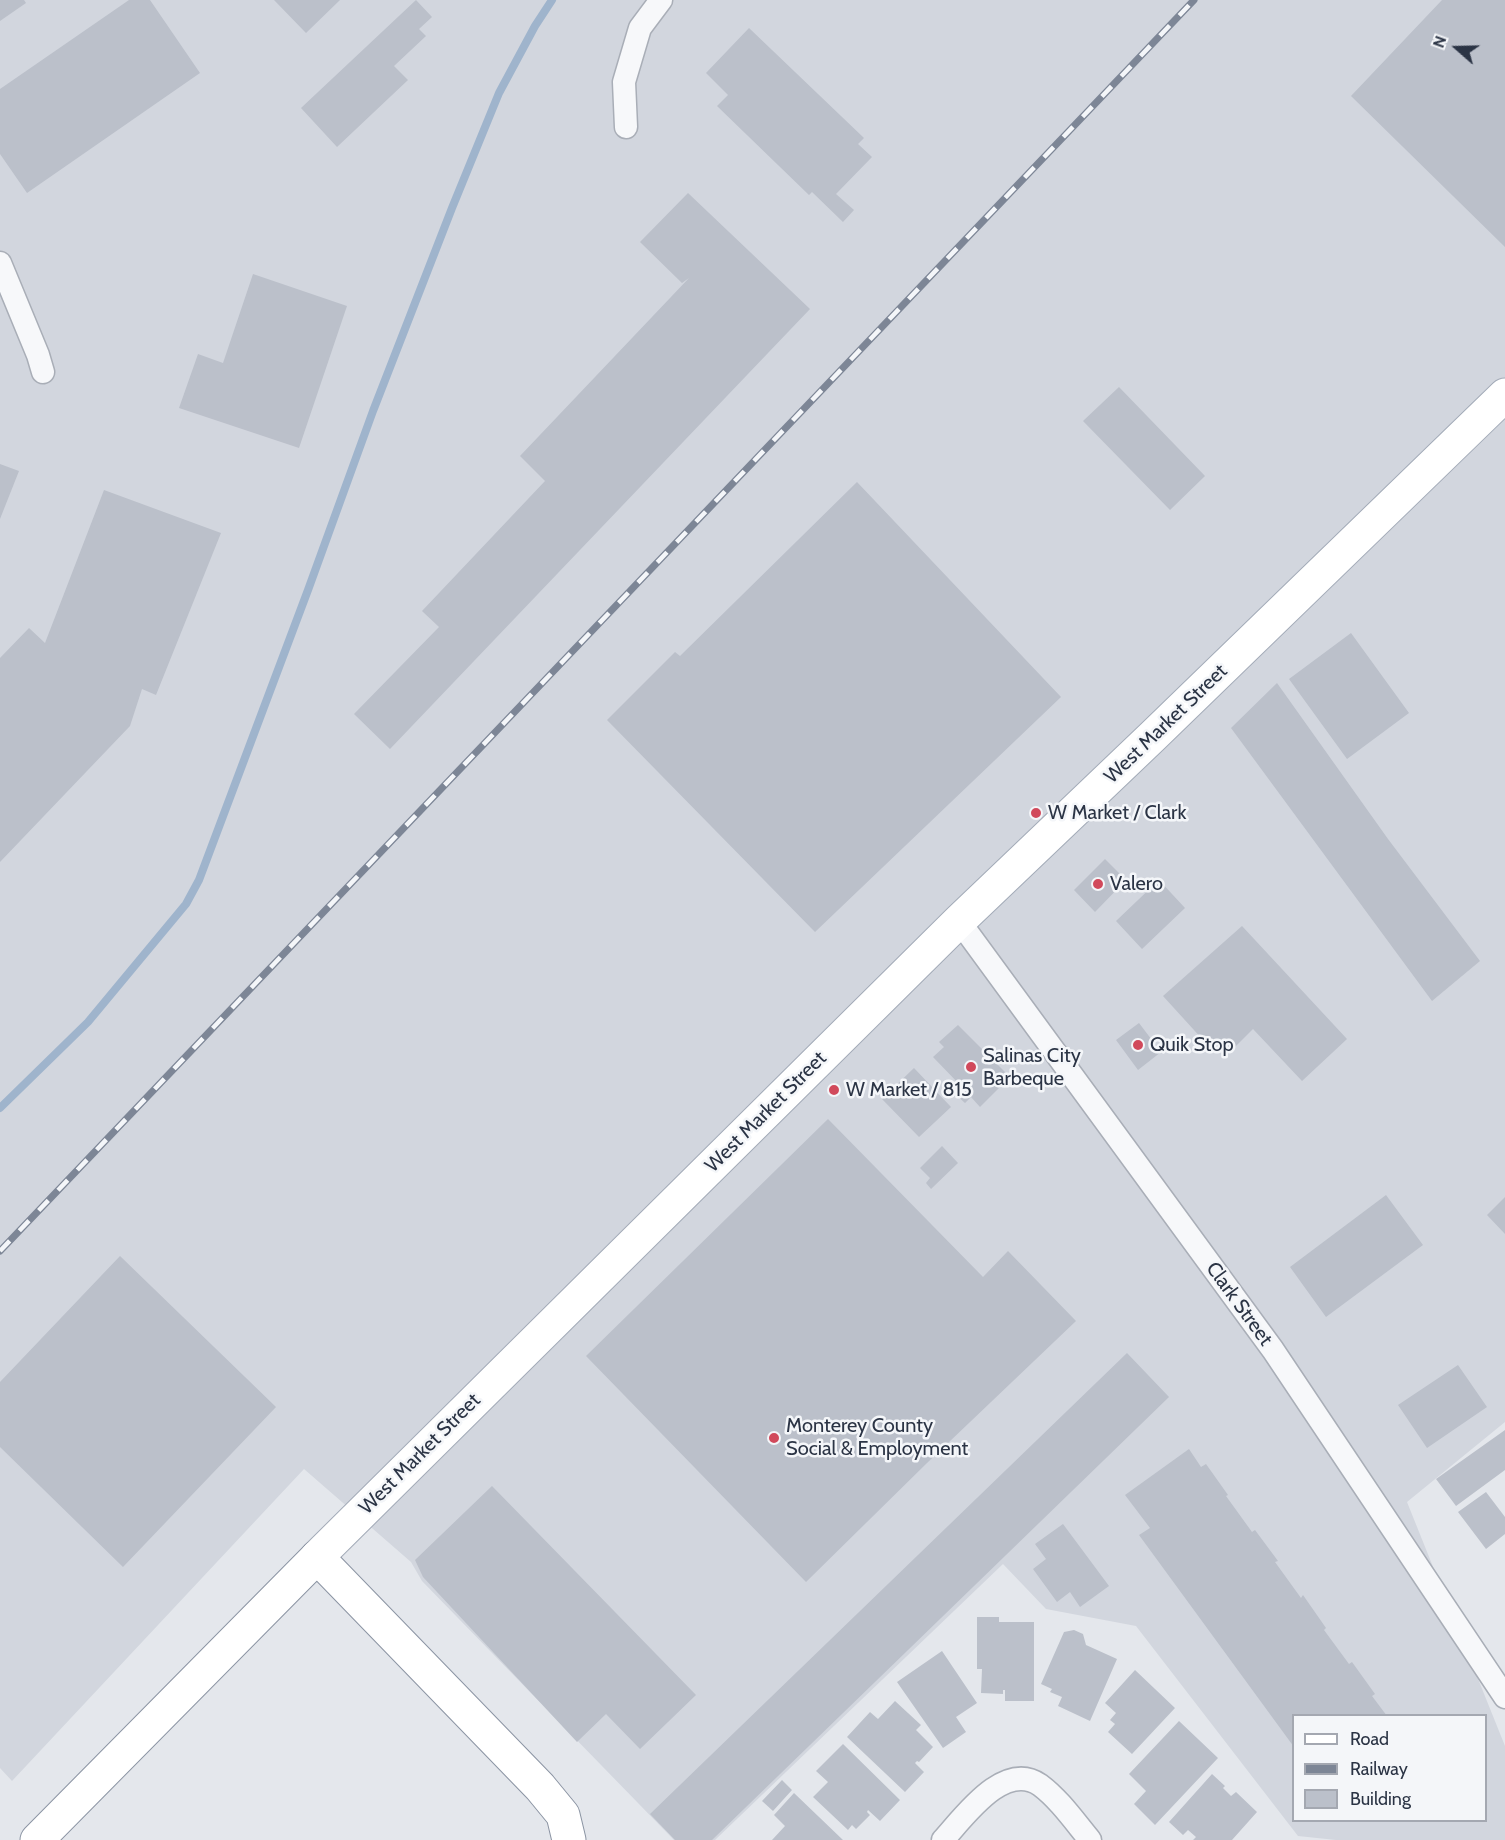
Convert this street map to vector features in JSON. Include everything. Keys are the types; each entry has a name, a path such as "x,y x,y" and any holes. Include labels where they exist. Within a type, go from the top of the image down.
{"main road":[{"name":"West Market Street","path":"37,1840 317,1557 959,921 1145,745 1505,395"},
{"path":"317,1557 540,1787 570,1832"}],"street":[{"path":"626,127 624,82 640,28 662,0"},
{"path":"0,263 43,372"},
{"name":"Clark Street","path":"959,921 1273,1350 1505,1697"},
{"path":"943,1840 992,1789 1011,1780 1021,1779 1031,1780 1050,1794 1090,1840"}],"shaded area":[{"path":"0,0 1505,0 1505,1422 1407,1502 1505,1746 1505,1840 1336,1840 1298,1836 1136,1626 1046,1609 1003,1564 715,1840 674,1840 422,1581 411,1562 304,1469 12,1781 0,1768"}],"building":[{"path":"0,0 24,0 26,3 0,21"},
{"path":"129,0 150,0 200,73 27,193 0,154 0,89"},
{"path":"274,0 340,0 306,33"},
{"path":"416,0 432,17 419,29 426,36 394,66 408,80 337,147 301,108"},
{"path":"1442,0 1505,0 1505,247 1351,96"},
{"path":"749,28 864,138 858,144 872,157 836,194 854,210 843,222 812,192 809,195 717,106 728,95 706,73"},
{"path":"688,193 810,309 390,749 354,714 439,627 422,611 545,481 520,456 689,278 682,283 640,242"},
{"path":"253,274 347,306 299,448 179,408 198,354 223,363"},
{"path":"1119,387 1205,476 1170,510 1083,421"},
{"path":"0,464 19,471 0,519"},
{"path":"857,482 1061,697 815,932 607,720 675,652 680,656"},
{"path":"104,490 221,533 156,695 142,689 130,726 0,862 0,658 29,628 45,643"},
{"path":"1351,633 1409,713 1347,759 1289,679"},
{"path":"1277,683 1388,839 1480,961 1432,1001 1231,728"},
{"path":"1105,859 1126,880 1095,912 1074,890"},
{"path":"1159,880 1185,908 1142,949 1116,921"},
{"path":"1242,926 1347,1039 1302,1081 1253,1029 1227,1055 1208,1037 1204,1041 1163,996"},
{"path":"1139,1023 1161,1052 1138,1070 1116,1040"},
{"name":"Salinas City Barbeque","path":"958,1025 1010,1077 980,1107 971,1097 965,1103 954,1093 961,1086 933,1057 944,1047 939,1042"},
{"path":"914,1068 951,1107 919,1137 882,1099"},
{"path":"828,1119 983,1277 1008,1251 1076,1321 806,1582 586,1356"},
{"path":"942,1146 958,1163 931,1189 926,1183 930,1178 920,1168"},
{"path":"1386,1195 1423,1245 1326,1317 1290,1267"},
{"path":"1505,1197 1505,1234 1487,1215"},
{"path":"120,1256 276,1407 123,1567 0,1447 0,1382"},
{"path":"1127,1353 1169,1397 712,1840 675,1840 650,1814"},
{"path":"1458,1365 1487,1407 1427,1448 1398,1405"},
{"path":"1505,1430 1505,1470 1456,1506 1436,1479"},
{"path":"1189,1449 1201,1467 1206,1464 1252,1532 1255,1530 1278,1561 1275,1562 1301,1598 1303,1595 1326,1628 1324,1630 1349,1664 1352,1662 1375,1694 1372,1696 1386,1714 1292,1714 1292,1744 1139,1535 1150,1528 1125,1495"},
{"path":"492,1486 696,1695 640,1749 606,1714 577,1742 423,1577 415,1560"},
{"path":"1486,1492 1505,1517 1505,1534 1486,1549 1458,1512"},
{"path":"1063,1524 1109,1586 1080,1607 1070,1592 1057,1602 1033,1569 1046,1559 1035,1544"},
{"path":"977,1617 999,1617 999,1622 1034,1622 1034,1701 1005,1701 1005,1690 1003,1694 981,1693 982,1669 977,1669"},
{"path":"1074,1630 1083,1634 1086,1645 1117,1659 1090,1721 1058,1706 1062,1697 1050,1692 1052,1689 1041,1684 1064,1632"},
{"path":"942,1651 977,1703 956,1717 966,1732 943,1748 897,1682"},
{"path":"1135,1670 1175,1708 1132,1754 1108,1732 1115,1724 1110,1720 1116,1713 1105,1703"},
{"path":"895,1701 921,1725 916,1730 933,1747 919,1762 915,1763 924,1772 905,1792 847,1737 870,1712 878,1719"},
{"path":"1179,1721 1218,1758 1155,1825 1134,1804 1146,1791 1129,1774"},
{"path":"843,1744 900,1800 880,1821 868,1810 870,1815 856,1829 852,1825 848,1830 813,1797 828,1782 816,1771"},
{"path":"1212,1774 1225,1786 1223,1788 1231,1796 1236,1792 1257,1812 1232,1840 1193,1840 1196,1837 1188,1830 1183,1835 1169,1822"},
{"path":"782,1780 792,1790 773,1811 762,1801"},
{"path":"794,1793 843,1840 772,1840 785,1826 774,1815"}],"waterway":[{"path":"0,1108 88,1022 186,904 199,880 373,411 452,208 499,93 535,26 552,0"}],"railway":[{"path":"0,1251 1194,0"}],"place":[{"name":"W Market / Clark","path":"1036,813"},
{"name":"Valero","path":"1098,884"},
{"name":"Quik Stop","path":"1138,1045"},
{"name":"Salinas City Barbeque","path":"971,1067"},
{"name":"W Market / 815","path":"834,1090"},
{"name":"Monterey County Social & Employment","path":"774,1438"}]}
